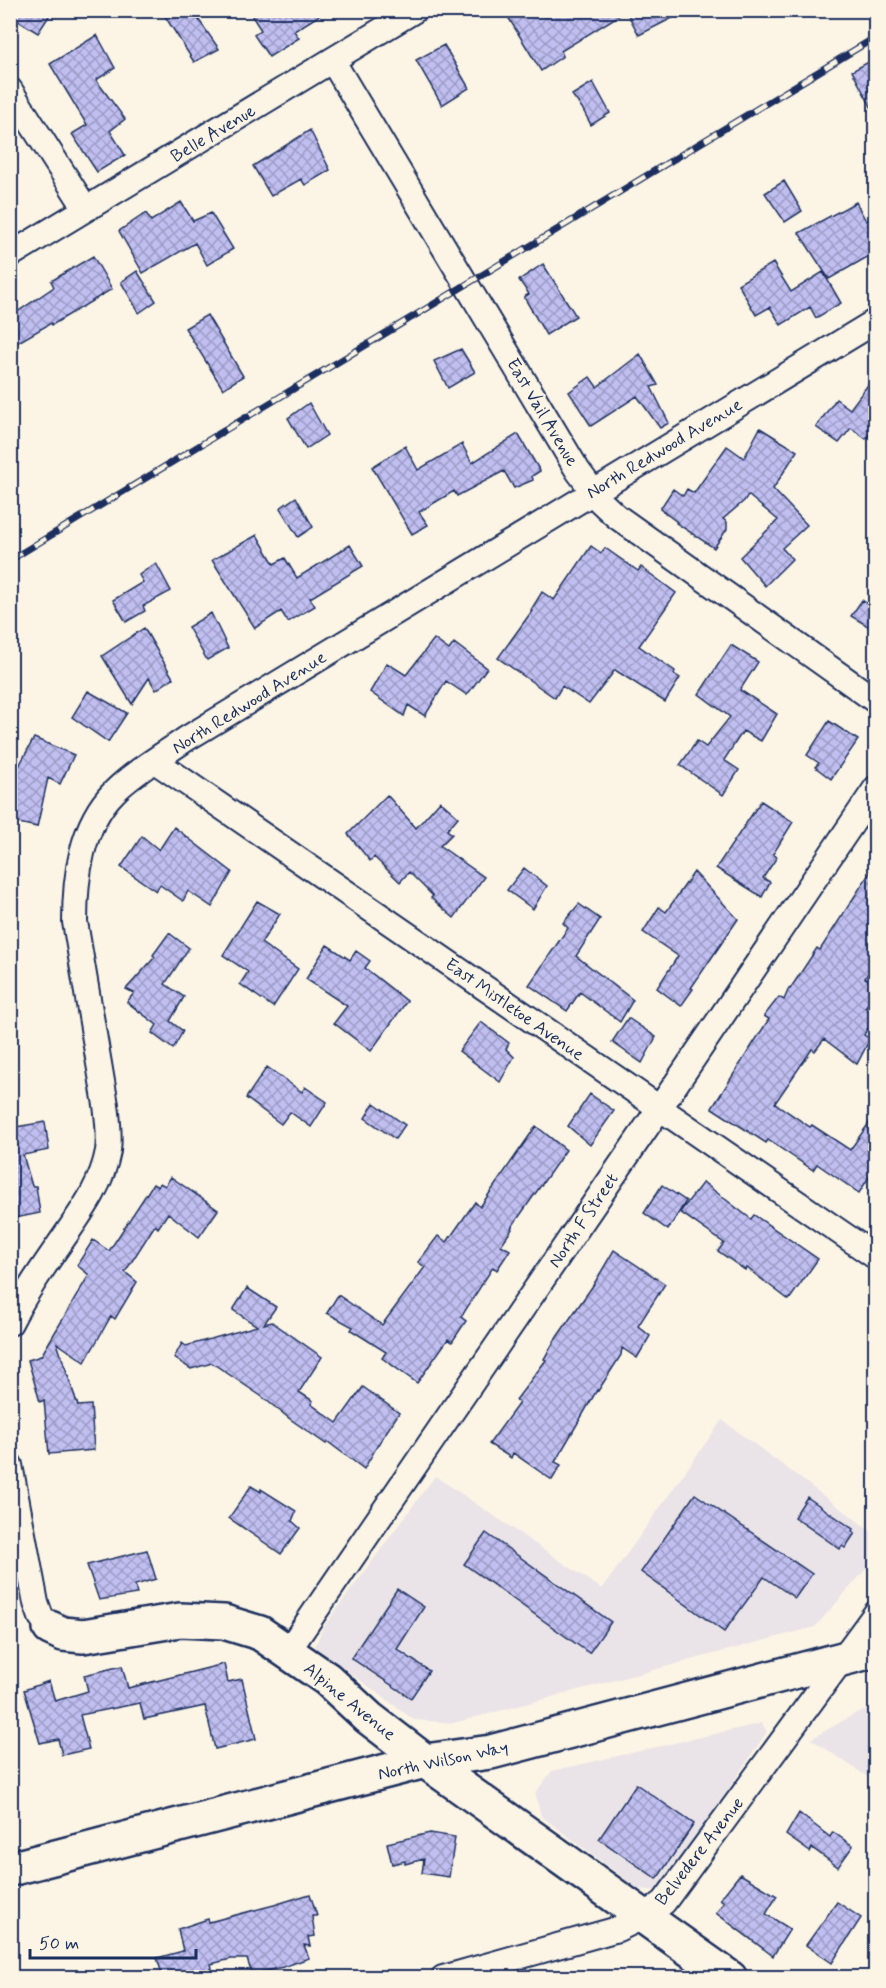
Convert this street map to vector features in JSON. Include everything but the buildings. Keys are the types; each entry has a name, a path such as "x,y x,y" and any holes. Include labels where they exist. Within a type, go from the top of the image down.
{"main road":[{"name":"Alpine Avenue","path":"50,1628 63,1634 83,1636 180,1620 224,1622 260,1633 327,1679 369,1718 425,1761 730,1977"},
{"name":"North Wilson Way","path":"10,1869 425,1761 490,1752 876,1650"}],"street":[{"name":"Belle Avenue","path":"10,255 415,10"},
{"name":"East Vail Avenue","path":"332,60 578,471 593,491 616,516 644,537 876,701"},
{"path":"10,90 86,210"},
{"name":"North Redwood Avenue","path":"10,1323 21,1300 94,1193 108,1150 109,1129 75,922 75,893 84,847 96,816 116,790 196,733 876,321"},
{"name":"East Mistletoe Avenue","path":"155,761 876,1257"},
{"name":"North F Street","path":"288,1651 876,788"},
{"path":"10,1465 36,1603 41,1617 50,1628"},
{"name":"Belvedere Avenue","path":"443,1977 618,1929 645,1916 664,1902 876,1613"}],"shaded area":[{"path":"722,1420 875,1534 875,1559 815,1627 454,1723 414,1720 315,1647 322,1629 435,1476 602,1589"},
{"path":"876,1707 875,1782 811,1739 856,1713"},
{"path":"762,1723 767,1732 660,1891 638,1889 541,1816 535,1793 552,1771"}],"railway":[{"path":"10,560 876,37"}]}
